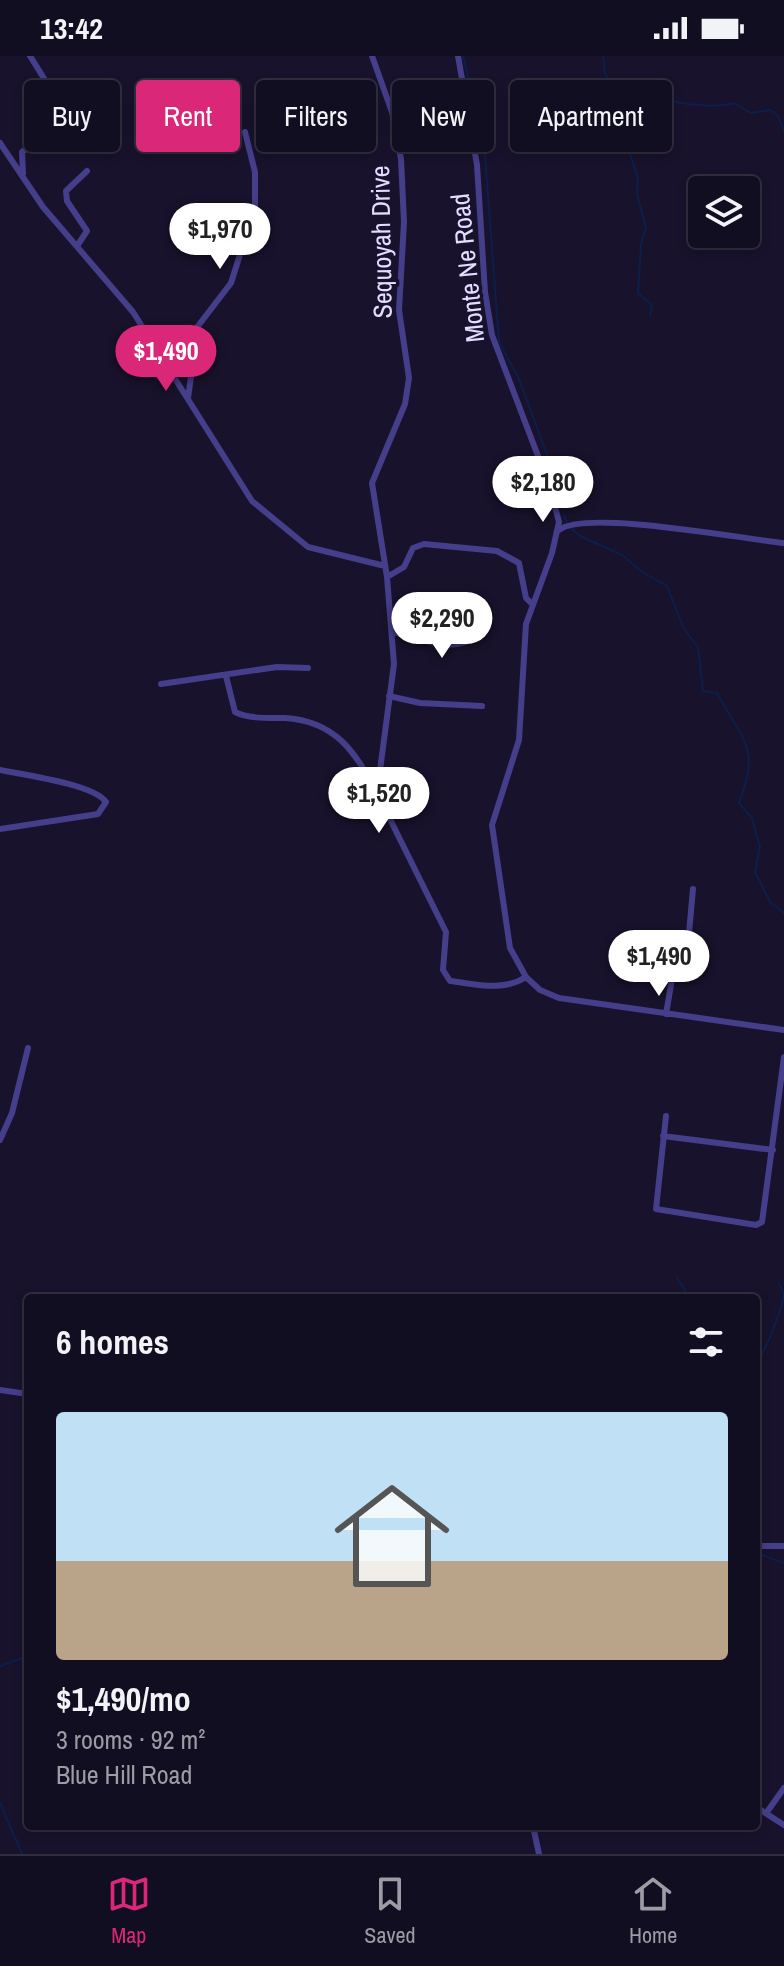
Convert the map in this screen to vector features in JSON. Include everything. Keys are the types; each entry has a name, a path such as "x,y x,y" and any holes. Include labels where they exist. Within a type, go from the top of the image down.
{"street":[{"path":"22,152 68,117 30,56"},
{"name":"Sequoyah Drive","path":"372,56 392,112 401,159 404,222 399,310 409,378 405,404 372,483 393,632 377,793"},
{"name":"Monte Ne Road","path":"458,56 477,165 485,292 492,335 549,485 557,510 558,531"},
{"path":"188,399 198,326 231,283 255,207 255,172 245,132"},
{"path":"2,146 22,152"},
{"path":"2,146 77,246 133,312 242,488 277,524 318,552 385,566"},
{"path":"22,152 23,176"},
{"path":"77,246 87,231 67,201 66,191 87,171"},
{"path":"784,543 614,523 574,523 558,531 531,603 524,640 519,740 492,825 510,948 526,977 540,990 559,998 784,1030"},
{"path":"387,577 404,567 413,548 424,544 497,551 519,563 526,598 531,603"},
{"path":"393,632 450,646 463,645 481,633"},
{"path":"161,684 277,667 308,668"},
{"path":"226,676 235,712 255,717 298,719 336,734 347,742 361,762 446,932 443,970 450,981 512,986 526,977"},
{"path":"389,696 420,703 482,706"},
{"path":"0,770 73,787 99,795 106,802 98,814 0,829"},
{"path":"666,1014 674,967 689,933 693,889"},
{"path":"0,1140 11,1119 28,1048"},
{"path":"666,1116 654,1203 662,1212 762,1222 784,1057"},
{"path":"663,1136 773,1150"},
{"path":"0,1390 24,1393"},
{"path":"760,1546 784,1546"},
{"path":"767,1812 784,1788"},
{"path":"760,1809 784,1825"},
{"path":"534,1830 539,1854"}],"waterway":[{"path":"463,56 484,142 499,342 519,379 562,495 563,509"},
{"path":"603,56 605,74 615,87 629,132 627,145 638,178 637,194 646,228 641,244 638,293 652,305 650,316"},
{"path":"672,101 714,106 734,103 751,113 770,110 778,116 784,131"},
{"path":"564,516 567,522"},
{"path":"571,528 580,536 622,555 642,572 667,586 684,629 698,647 703,691 717,693 746,745 748,769 739,803 752,818 760,847 755,872 770,902 784,913"},
{"path":"677,1278 687,1294"},
{"path":"779,1283 783,1293"},
{"path":"760,1356 773,1330 784,1294"},
{"path":"760,1554 784,1563"},
{"path":"0,1666 24,1657"},
{"path":"0,1803 22,1854"}]}
